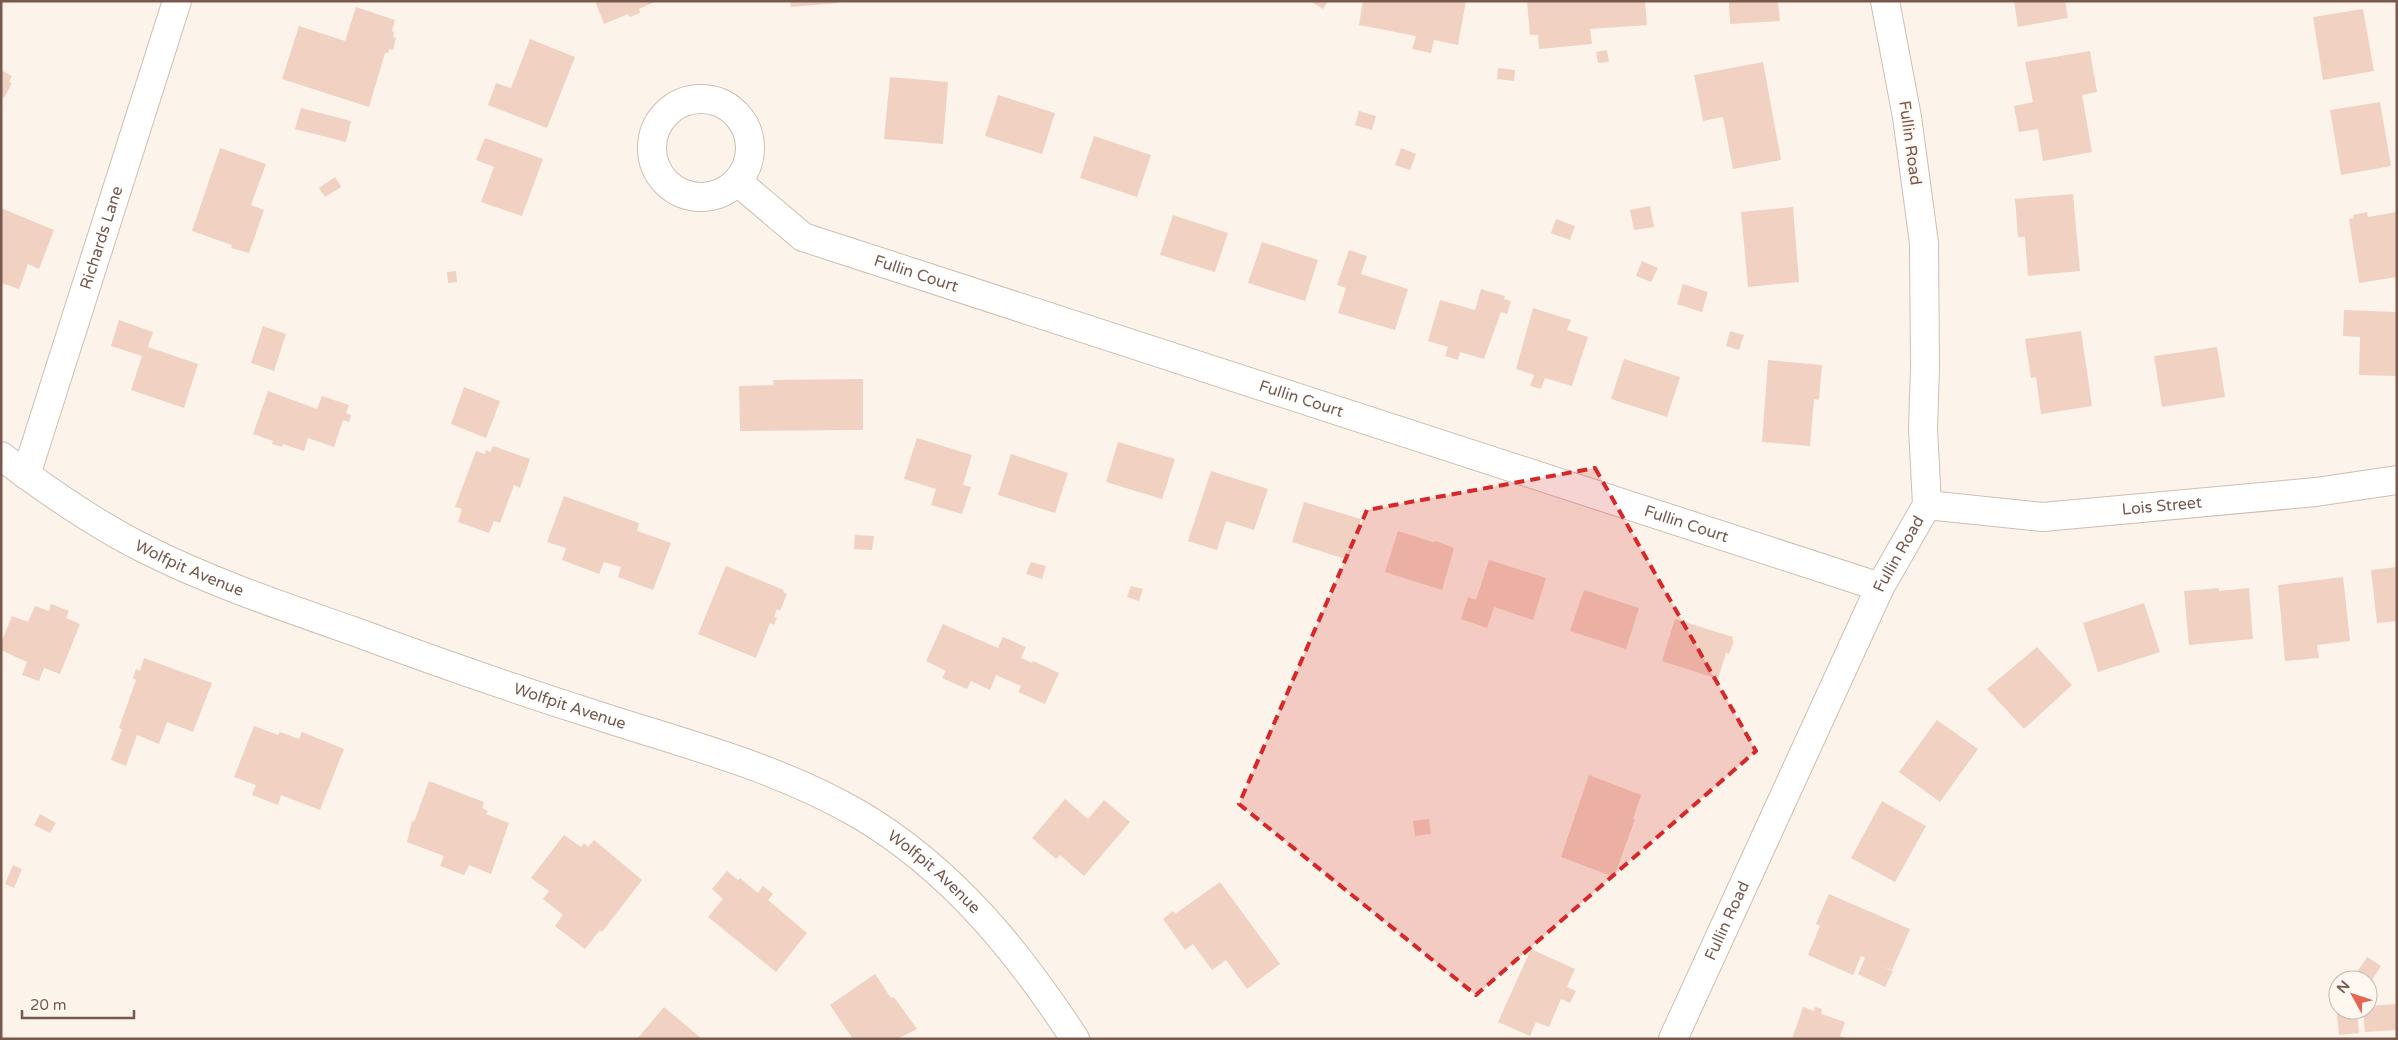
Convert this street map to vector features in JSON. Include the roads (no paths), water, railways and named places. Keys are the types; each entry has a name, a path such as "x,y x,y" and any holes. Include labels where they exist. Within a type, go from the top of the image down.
{"street":[{"name":"Richards Lane","path":"26,475 177,1"},
{"name":"Fullin Road","path":"1673,1039 1880,587 1927,505 1923,428 1925,368 1924,243 1907,117 1886,1"},
{"name":"Fullin Court","path":"738,182 803,237 1880,587"},
{"name":"Wolfpit Avenue","path":"1,456 26,475 112,532 196,572 266,600 495,683 764,769 831,799 861,815 912,851 975,907 1033,976 1075,1039"},
{"name":"Lois Street","path":"1927,505 2042,517 2316,492 2397,480"}]}
